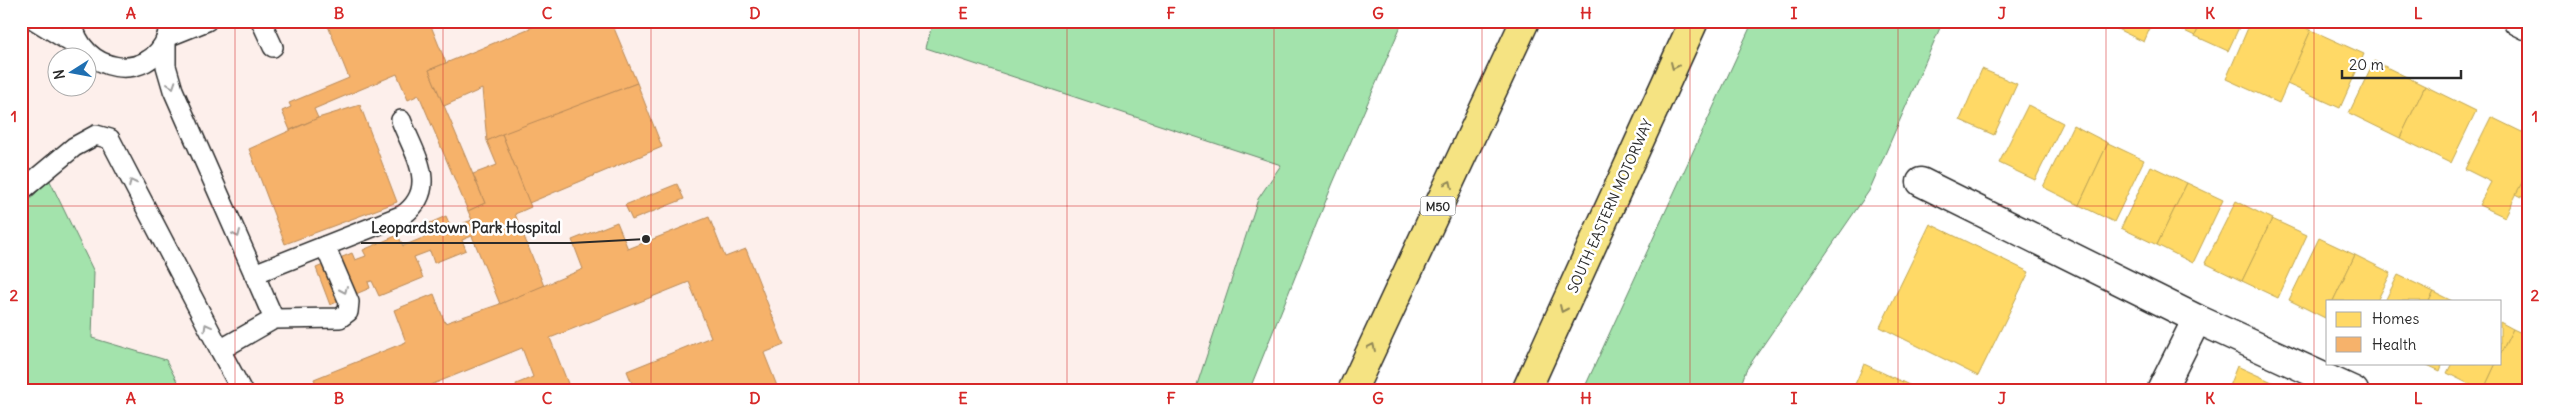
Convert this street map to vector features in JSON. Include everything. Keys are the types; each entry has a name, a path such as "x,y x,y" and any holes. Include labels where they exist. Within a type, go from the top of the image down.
{"highway":[{"name":"M50","path":"1352,391 1524,21"},
{"name":"SOUTH EASTERN MOTORWAY","path":"1526,391 1694,21"}],"street":[{"path":"2518,21 2528,26"},
{"path":"1921,182 2196,319 2354,391"},
{"path":"2161,391 2196,319"}],"lane":[{"path":"36,21 80,48"},
{"path":"72,21 76,37 82,48"},
{"path":"167,32 207,21"},
{"path":"261,21 273,48"},
{"path":"98,61 107,65 128,66 148,59 159,50 167,32"},
{"path":"167,32 166,66 173,90 274,319"},
{"path":"254,274 403,215 421,196 424,180 401,120"},
{"path":"21,191 74,147 96,135 110,139 242,391"},
{"path":"220,350 274,319 340,318 348,312 349,302 325,246"}],"shaded area":[{"path":"21,21 1354,21 1213,391 21,391"}],"green space":[{"path":"933,21 1403,21 1333,183 1249,391 1195,391 1258,199 1281,165 926,48"},
{"path":"1753,21 1943,21 1869,191 1746,370 1739,391 1583,391"},
{"path":"49,179 94,272 92,338 166,360 182,391 21,391 21,209"}],"building: Homes":[{"path":"2113,21 2153,21 2144,42 2111,26"},
{"path":"2163,21 2202,21 2195,36"},
{"path":"2202,21 2242,21 2228,51 2195,36"},
{"path":"2251,21 2291,21 2311,30 2279,103 2226,79"},
{"path":"2311,30 2364,54 2340,108 2287,84"},
{"path":"2374,61 2425,86 2400,138 2349,113"},
{"path":"1982,69 2017,84 1994,135 1960,120"},
{"path":"2425,86 2476,111 2451,163 2400,138"},
{"path":"2028,105 2063,123 2035,180 1999,163"},
{"path":"2491,117 2528,135 2528,171 2505,217 2479,205 2491,182 2465,169"},
{"path":"2073,125 2108,143 2079,205 2043,187"},
{"path":"2108,143 2144,160 2114,222 2079,205"},
{"path":"2151,166 2187,183 2157,245 2121,228"},
{"path":"2528,171 2528,200 2516,194"},
{"path":"2187,183 2223,200 2193,263 2157,245"},
{"path":"2236,201 2272,219 2242,281 2205,263"},
{"path":"2272,219 2307,235 2278,298 2242,281"},
{"path":"1930,224 2029,272 1978,376 1880,327"},
{"path":"2319,238 2355,255 2333,300 2326,300 2325,318 2289,300"},
{"path":"2355,255 2391,273 2378,300 2333,300"},
{"path":"2398,275 2434,292 2430,300 2386,300"},
{"path":"2434,292 2450,300 2430,300"},
{"path":"2502,323 2513,329 2502,351"},
{"path":"2513,329 2528,336 2527,391 2483,391 2496,364 2502,364 2502,351"},
{"path":"1864,364 1922,391 1852,391"},
{"path":"2425,364 2443,364 2440,371"},
{"path":"2452,364 2496,364 2483,391 2447,373"},
{"path":"2237,366 2292,391 2227,391"}],"building: Health":[{"path":"326,21 429,21 446,63 429,70 485,203 468,211 419,95 408,100 397,74 314,109 318,118 290,130 282,111 291,107 289,103 349,78"},
{"path":"547,21 611,21 637,83 487,141 482,89 444,106 429,70"},
{"path":"637,83 662,147 529,203 502,134"},
{"path":"360,105 397,202 285,244 249,149 318,118"},
{"path":"502,134 531,207 515,214 544,286 500,304 472,236 462,240 466,250 434,263 430,251 414,257 423,278 379,296 372,281 368,282 370,288 330,305 316,268 352,253 355,260 366,256 363,250 398,235 403,246 425,237 421,227 446,216 451,228 472,220 468,211 485,203 473,174 497,165 487,141"},
{"path":"677,184 684,199 632,220 625,205"},
{"path":"709,217 725,257 746,249 784,345 764,353 779,391 635,391 627,371 711,337 689,282 550,338 571,391 518,391 516,384 533,377 522,348 416,391 319,391 314,379 406,342 394,310 434,294 445,323 500,304 583,269 572,240 617,222 628,249"}],"place":[{"name":"Leopardstown Park Hospital","path":"646,239"}]}
